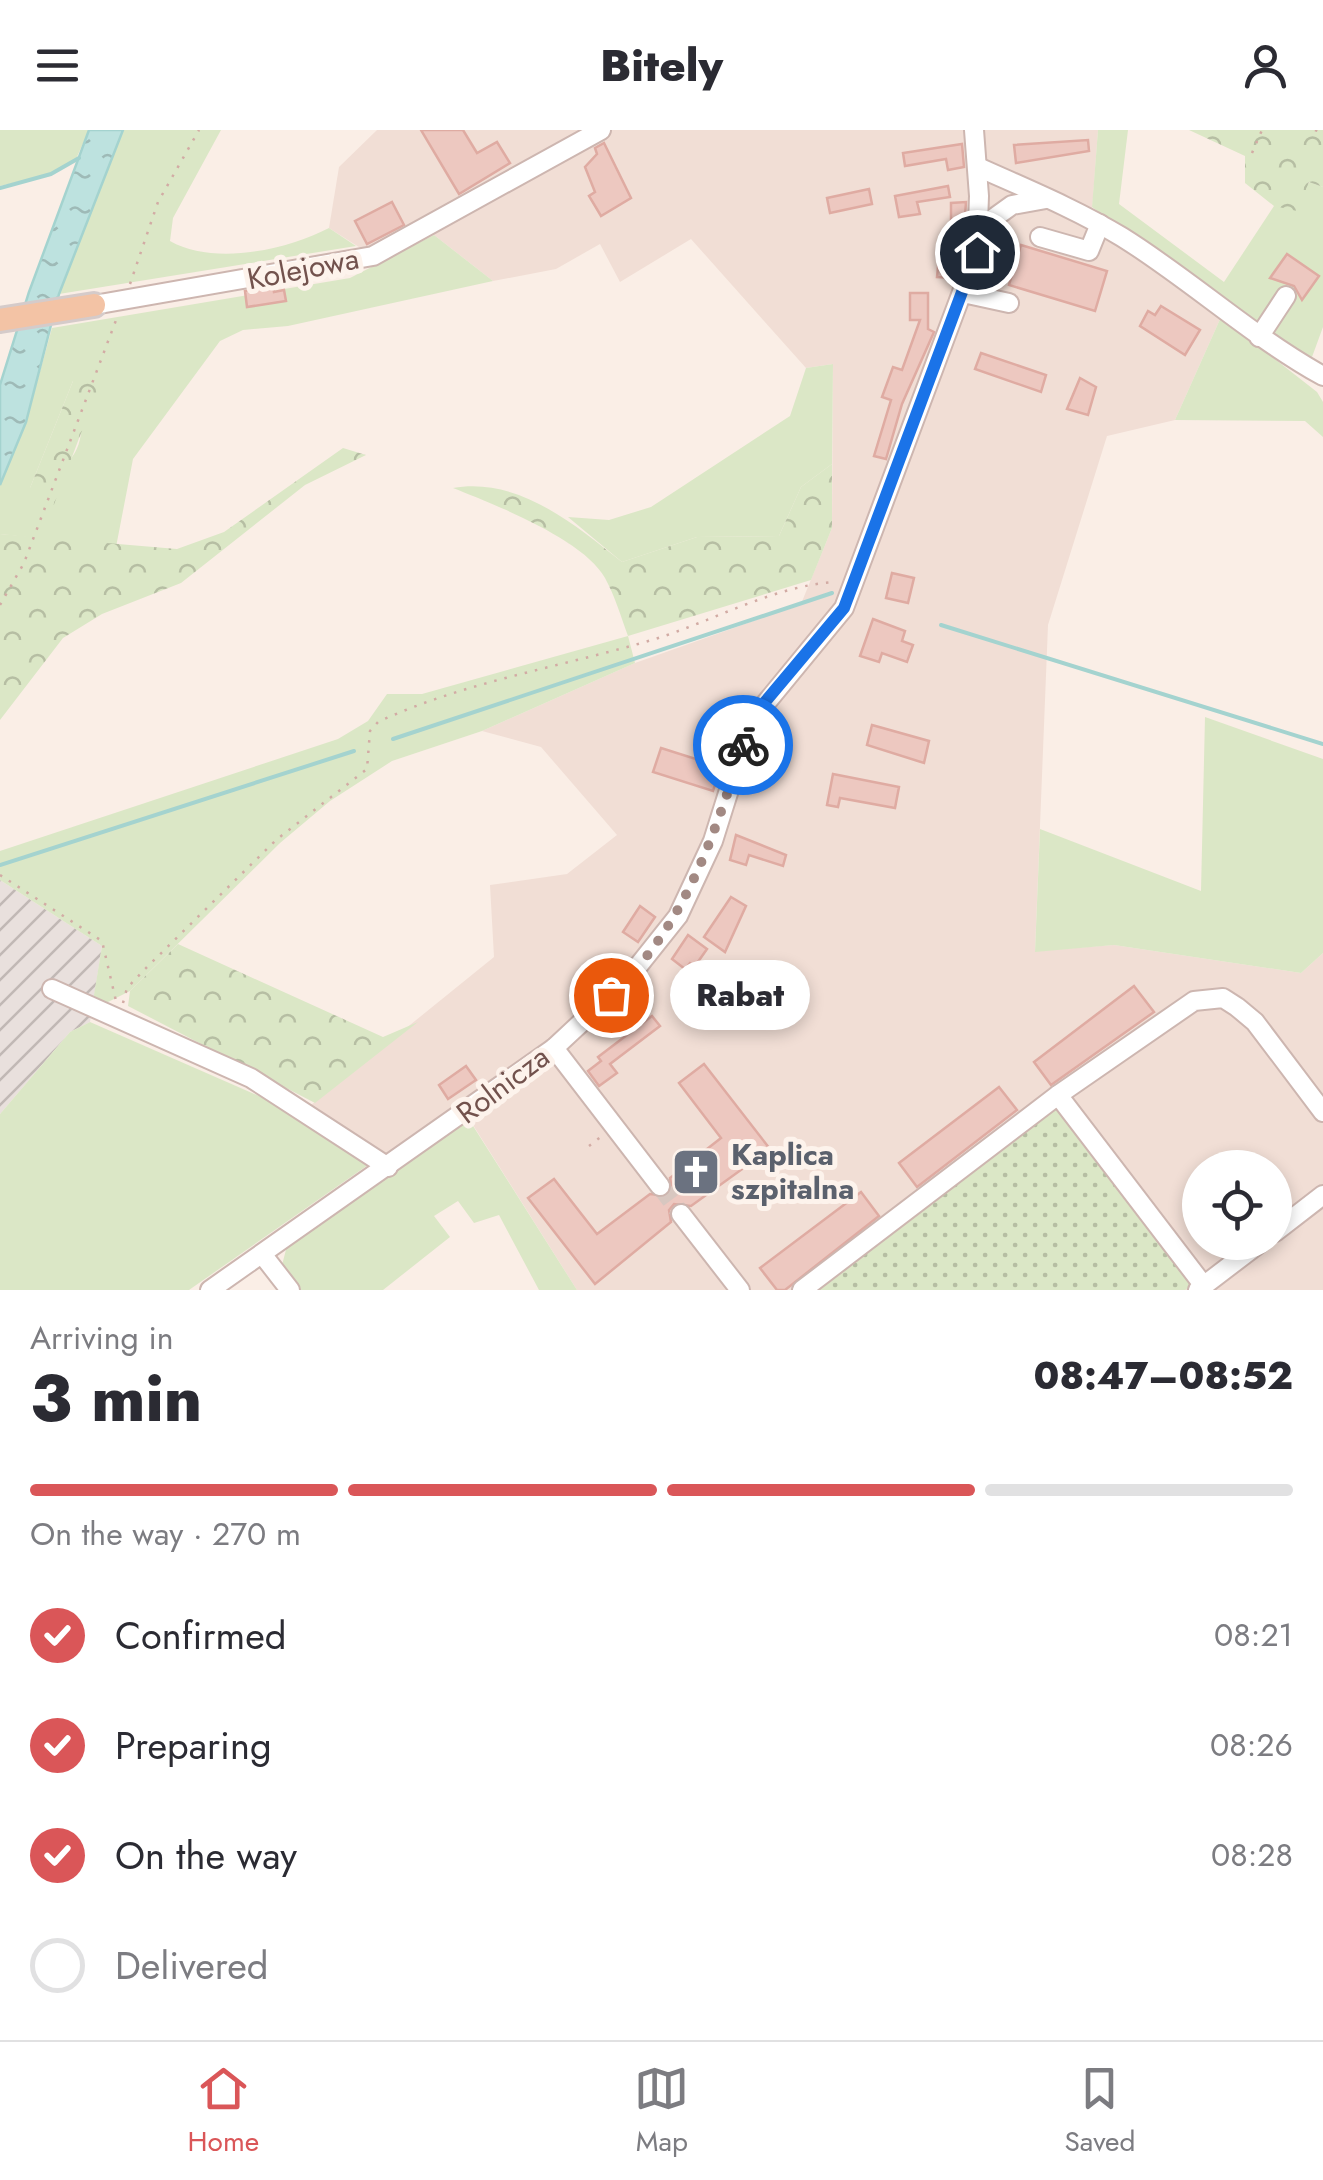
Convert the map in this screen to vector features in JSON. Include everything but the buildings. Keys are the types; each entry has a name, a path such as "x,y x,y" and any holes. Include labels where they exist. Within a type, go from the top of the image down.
{"main road":[{"path":"0,320 94,305"}],"street":[{"name":"Kolejowa","path":"94,305 373,256 601,130"},
{"name":"Rolnicza","path":"210,1290 554,1048 627,980 678,916 713,842 745,738 760,708 836,622 852,588 963,292 980,228 974,130"},
{"path":"978,167 1100,224 1258,336 1323,376"},
{"path":"980,228 1012,205 1052,200"},
{"path":"1040,237 1089,251 1100,224"},
{"path":"963,292 1009,302"},
{"path":"1258,336 1286,296"},
{"path":"52,989 251,1078 388,1166"},
{"path":"802,1290 1178,1007 1207,997 1223,998 1255,1022 1323,1112"},
{"path":"554,1048 660,1186"},
{"path":"1058,1094 1201,1288 1238,1260"},
{"path":"1292,1219 1323,1195"},
{"path":"681,1214 740,1290"},
{"path":"262,1254 290,1290"}],"path":[{"path":"0,605 24,563 158,202 199,130"},
{"path":"1252,153 1262,130"},
{"path":"1316,130 1323,133"},
{"path":"118,1019 127,988 146,968 276,840 366,769 370,731 378,722 462,689 652,640 798,588 834,582 852,588"},
{"path":"0,875 102,941 118,1019"},
{"path":"589,1146 600,1137"}],"shaded area":[{"path":"377,130 1098,130 1091,224 1221,317 1175,420 1107,436 1048,625 1035,951 1114,945 1301,973 1323,953 1323,1290 577,1290 461,1106 368,1165 300,1114 494,957 490,885 567,874 617,835 541,747 482,731 635,663 801,604 832,528 833,364 806,368 691,239 620,282 600,244 556,269 493,281 434,235 425,219 362,249 329,228 339,167"},
{"path":"0,880 102,946 90,1022 70,1032 0,1114"}],"green space":[{"path":"0,130 89,130 76,159 51,174 0,186"},
{"path":"123,130 221,130 173,218 170,241 188,249 229,254 293,243 329,228 356,246 59,294"},
{"path":"1098,130 1128,130 1119,204 1224,282 1274,206 1287,205 1310,182 1323,187 1323,327 1312,357 1271,337 1092,207"},
{"path":"1189,130 1323,130 1323,187 1309,182 1297,211 1274,206 1245,183 1245,156"},
{"path":"434,235 493,281 288,326 243,330 220,341 133,459 116,547 0,534 0,485 26,422 52,328 350,278","holes":["73,381 81,433 72,457 30,488"]},
{"path":"1221,317 1317,392 1323,402 1323,437 1305,421 1175,420"},
{"path":"89,361 103,375 50,515 35,514 30,488 73,381"},
{"path":"833,364 832,464 801,487 779,536 697,537 622,562 568,517 609,520 651,507 790,416 806,368"},
{"path":"343,448 366,455 305,485 181,583 102,614 63,638 0,720 0,534 177,549 224,532"},
{"path":"832,464 832,528 811,580 628,636 605,578 578,550 536,524 453,488 477,486 523,497 565,519 622,562 697,537 779,536 801,487"},
{"path":"628,636 635,663 482,731 392,761 330,801 280,843 130,991 102,1005 93,1001 102,946 0,880 0,851 338,739 368,721 387,694 422,694"},
{"path":"1205,717 1323,759 1323,953 1301,973 1114,945 1035,952 1040,829 1201,891"},
{"path":"178,944 383,1037 418,1022 315,1103 128,1006 130,991"},
{"path":"90,1022 300,1114 368,1165 189,1290 0,1290 0,1114 70,1032"},
{"path":"1060,1104 1194,1283 1185,1290 813,1290"},
{"path":"468,1118 577,1290 539,1290 499,1215 474,1223 458,1201 434,1216 450,1237 383,1290 297,1290 281,1269 288,1242"}],"water":[{"path":"89,130 123,130 59,294 26,422 0,485 0,385 29,292"}],"waterway":[{"path":"0,188 51,174 79,158"},
{"path":"393,739 832,593"},
{"path":"941,625 1323,744"},
{"path":"0,865 354,751"}],"tunnel":[{"path":"660,1186 681,1214"}],"way so far":[{"path":"611,995 678,916 713,842 743,745"}],"place":[{"name":"Rabat","path":"611,995"},
{"name":"Kaplica szpitalna","path":"696,1172"}],"route":[{"path":"743,745 760,708 844,608 977,252"}]}
